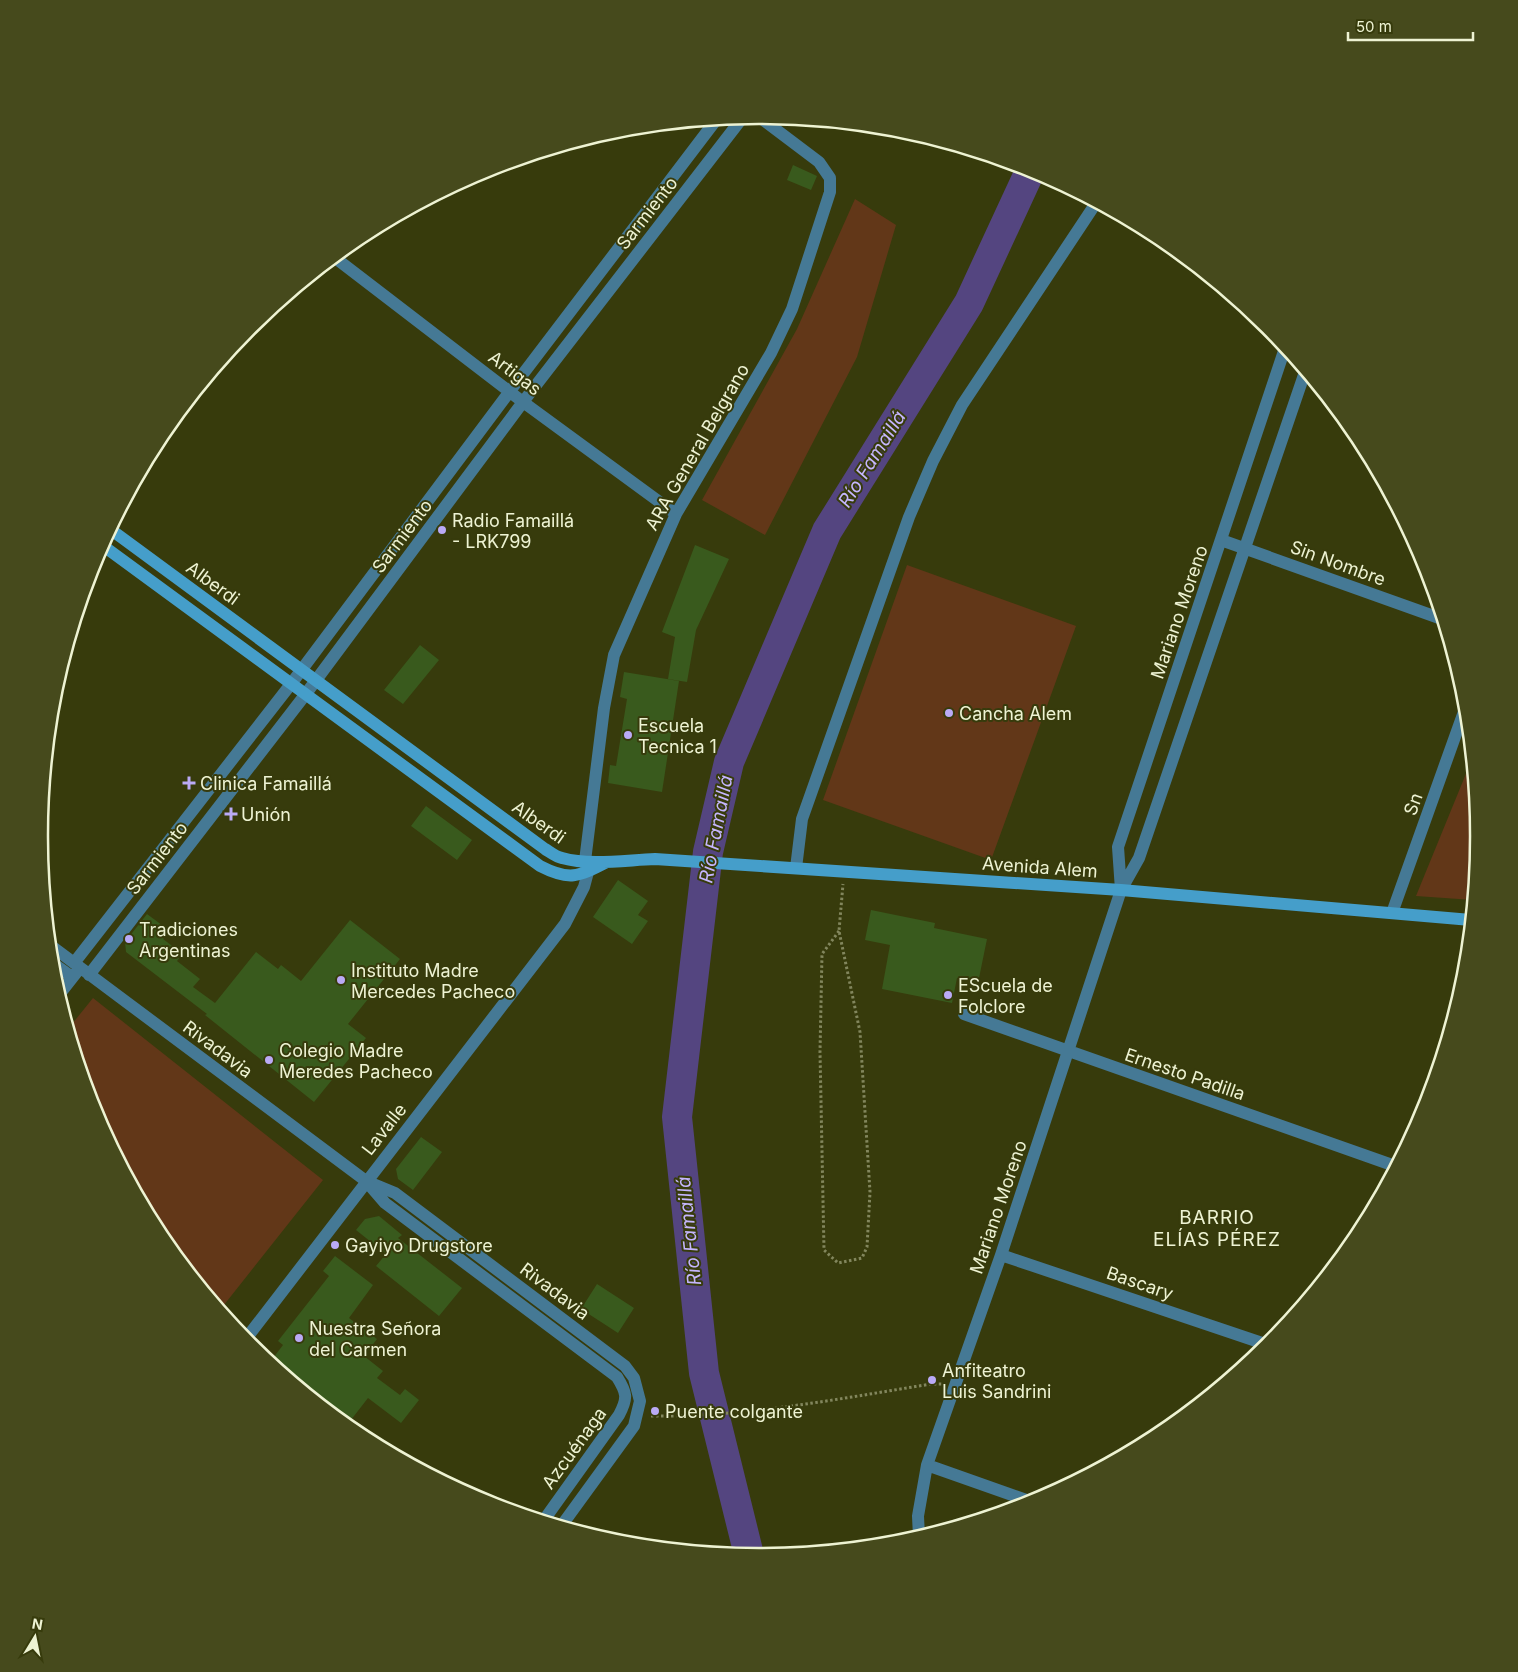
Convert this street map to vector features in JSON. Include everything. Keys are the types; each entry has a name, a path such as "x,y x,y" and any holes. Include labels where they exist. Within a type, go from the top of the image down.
{"street":[{"name":"ARA General Belgrano","path":"586,866 604,708 614,655 676,514 771,353 800,287 830,192 830,178 819,162 769,124"},
{"name":"Sarmiento","path":"64,988 305,695 523,402 737,125"},
{"name":"Sarmiento","path":"79,971 510,391 711,126"},
{"path":"796,868 802,819 909,517 933,461 962,405 1093,208"},
{"name":"Artigas","path":"339,262 523,402 676,514"},
{"name":"Mariano Moreno","path":"1121,890 1118,847 1283,356"},
{"name":"Mariano Moreno","path":"919,1529 918,1516 927,1466 1001,1254 1121,890 1139,858 1303,378"},
{"name":"Alberdi","path":"116,533 545,849 561,858 586,866"},
{"name":"Sin Nombre","path":"1222,540 1436,617"},
{"name":"Alberdi","path":"108,550 540,866 554,873 573,876 586,866 607,862"},
{"name":"Sn","path":"1392,913 1463,734"},
{"name":"Avenida Alem","path":"607,862 655,859 844,871 1121,890 1465,919"},
{"name":"Lavalle","path":"250,1333 565,924 584,887 586,866"},
{"name":"Rivadavia","path":"57,952 79,971 366,1181 385,1203 617,1377 626,1394"},
{"name":"Rivadavia","path":"59,965 79,971"},
{"name":"Ernesto Padilla","path":"964,1014 1390,1164"},
{"name":"Rivadavia","path":"366,1181 395,1193 625,1366 634,1378 638,1390"},
{"name":"Bascary","path":"1001,1254 1259,1342"},
{"name":"Azcuénaga","path":"565,1520 634,1426 638,1416 640,1401 638,1390"},
{"name":"Azcuénaga","path":"548,1515 620,1415 625,1404 626,1394"},
{"path":"927,1466 1019,1498"}],"path":[{"path":"839,931 822,954 820,1052 824,1250 838,1263 862,1258 868,1247 870,1192 860,1032 839,931 844,871"},
{"path":"638,1416 674,1416 785,1408 931,1384 956,1385"}],"shaded area":[{"path":"855,199 896,225 857,357 765,535 702,500 797,329"},
{"name":"Cancha Alem","path":"907,565 1076,626 991,860 823,800"},
{"path":"1467,771 1470,836 1467,900 1416,896"},
{"path":"93,998 323,1180 224,1305 167,1231 121,1151 85,1065 73,1023"}],"building":[{"path":"793,165 817,176 811,190 787,180"},
{"path":"695,545 729,559 696,630 687,682 668,679 675,637 662,632"},
{"path":"420,645 439,660 403,704 384,690"},
{"path":"624,672 679,681 662,792 608,783 610,765 616,766 627,699 620,697"},
{"path":"426,806 472,840 457,860 411,826"},
{"path":"618,880 648,901 638,915 648,921 632,944 593,917"},
{"path":"871,910 935,923 934,928 987,939 978,983 957,978 952,1003 882,989 890,945 865,940"},
{"path":"147,914 170,931 163,939 183,954 177,961 200,979 193,987 215,1003 256,952 278,969 281,965 301,981 350,920 400,959 348,1024 366,1038 314,1102 205,1015 207,1014 126,952 125,942"},
{"path":"421,1137 442,1152 413,1190 398,1179 396,1169"},
{"path":"379,1216 402,1235 398,1238 462,1288 439,1316 376,1266 386,1254 356,1230 365,1219"},
{"path":"335,1256 373,1285 349,1318 377,1339 364,1356 383,1371 377,1378 400,1395 405,1389 419,1400 401,1423 368,1398 352,1419 290,1371 274,1356 283,1345 278,1341 329,1276 323,1271"},
{"path":"597,1284 634,1308 618,1333 581,1309"}],"waterway":[{"name":"Río Famaillá","path":"747,1547 704,1373 677,1117 708,852 729,762 827,531 969,303 1027,177"}],"place":[{"name":"Radio Famaillá - LRK799","path":"442,530"},
{"name":"Cancha Alem","path":"949,713"},
{"name":"Escuela Tecnica 1","path":"628,735"},
{"name":"Clinica Famaillá","path":"189,783"},
{"name":"Unión","path":"231,814"},
{"name":"Tradiciones Argentinas","path":"129,939"},
{"name":"Instituto Madre Mercedes Pacheco","path":"341,980"},
{"name":"EScuela de Folclore","path":"948,995"},
{"name":"Colegio Madre Meredes Pacheco","path":"269,1060"},
{"name":"Gayiyo Drugstore","path":"335,1245"},
{"name":"Nuestra Señora del Carmen","path":"299,1338"},
{"name":"Anfiteatro Luis Sandrini","path":"932,1380"},
{"name":"Puente colgante","path":"655,1411"}],"district":[{"name":"BARRIO ELÍAS PÉREZ","path":"1217,1228"}]}
